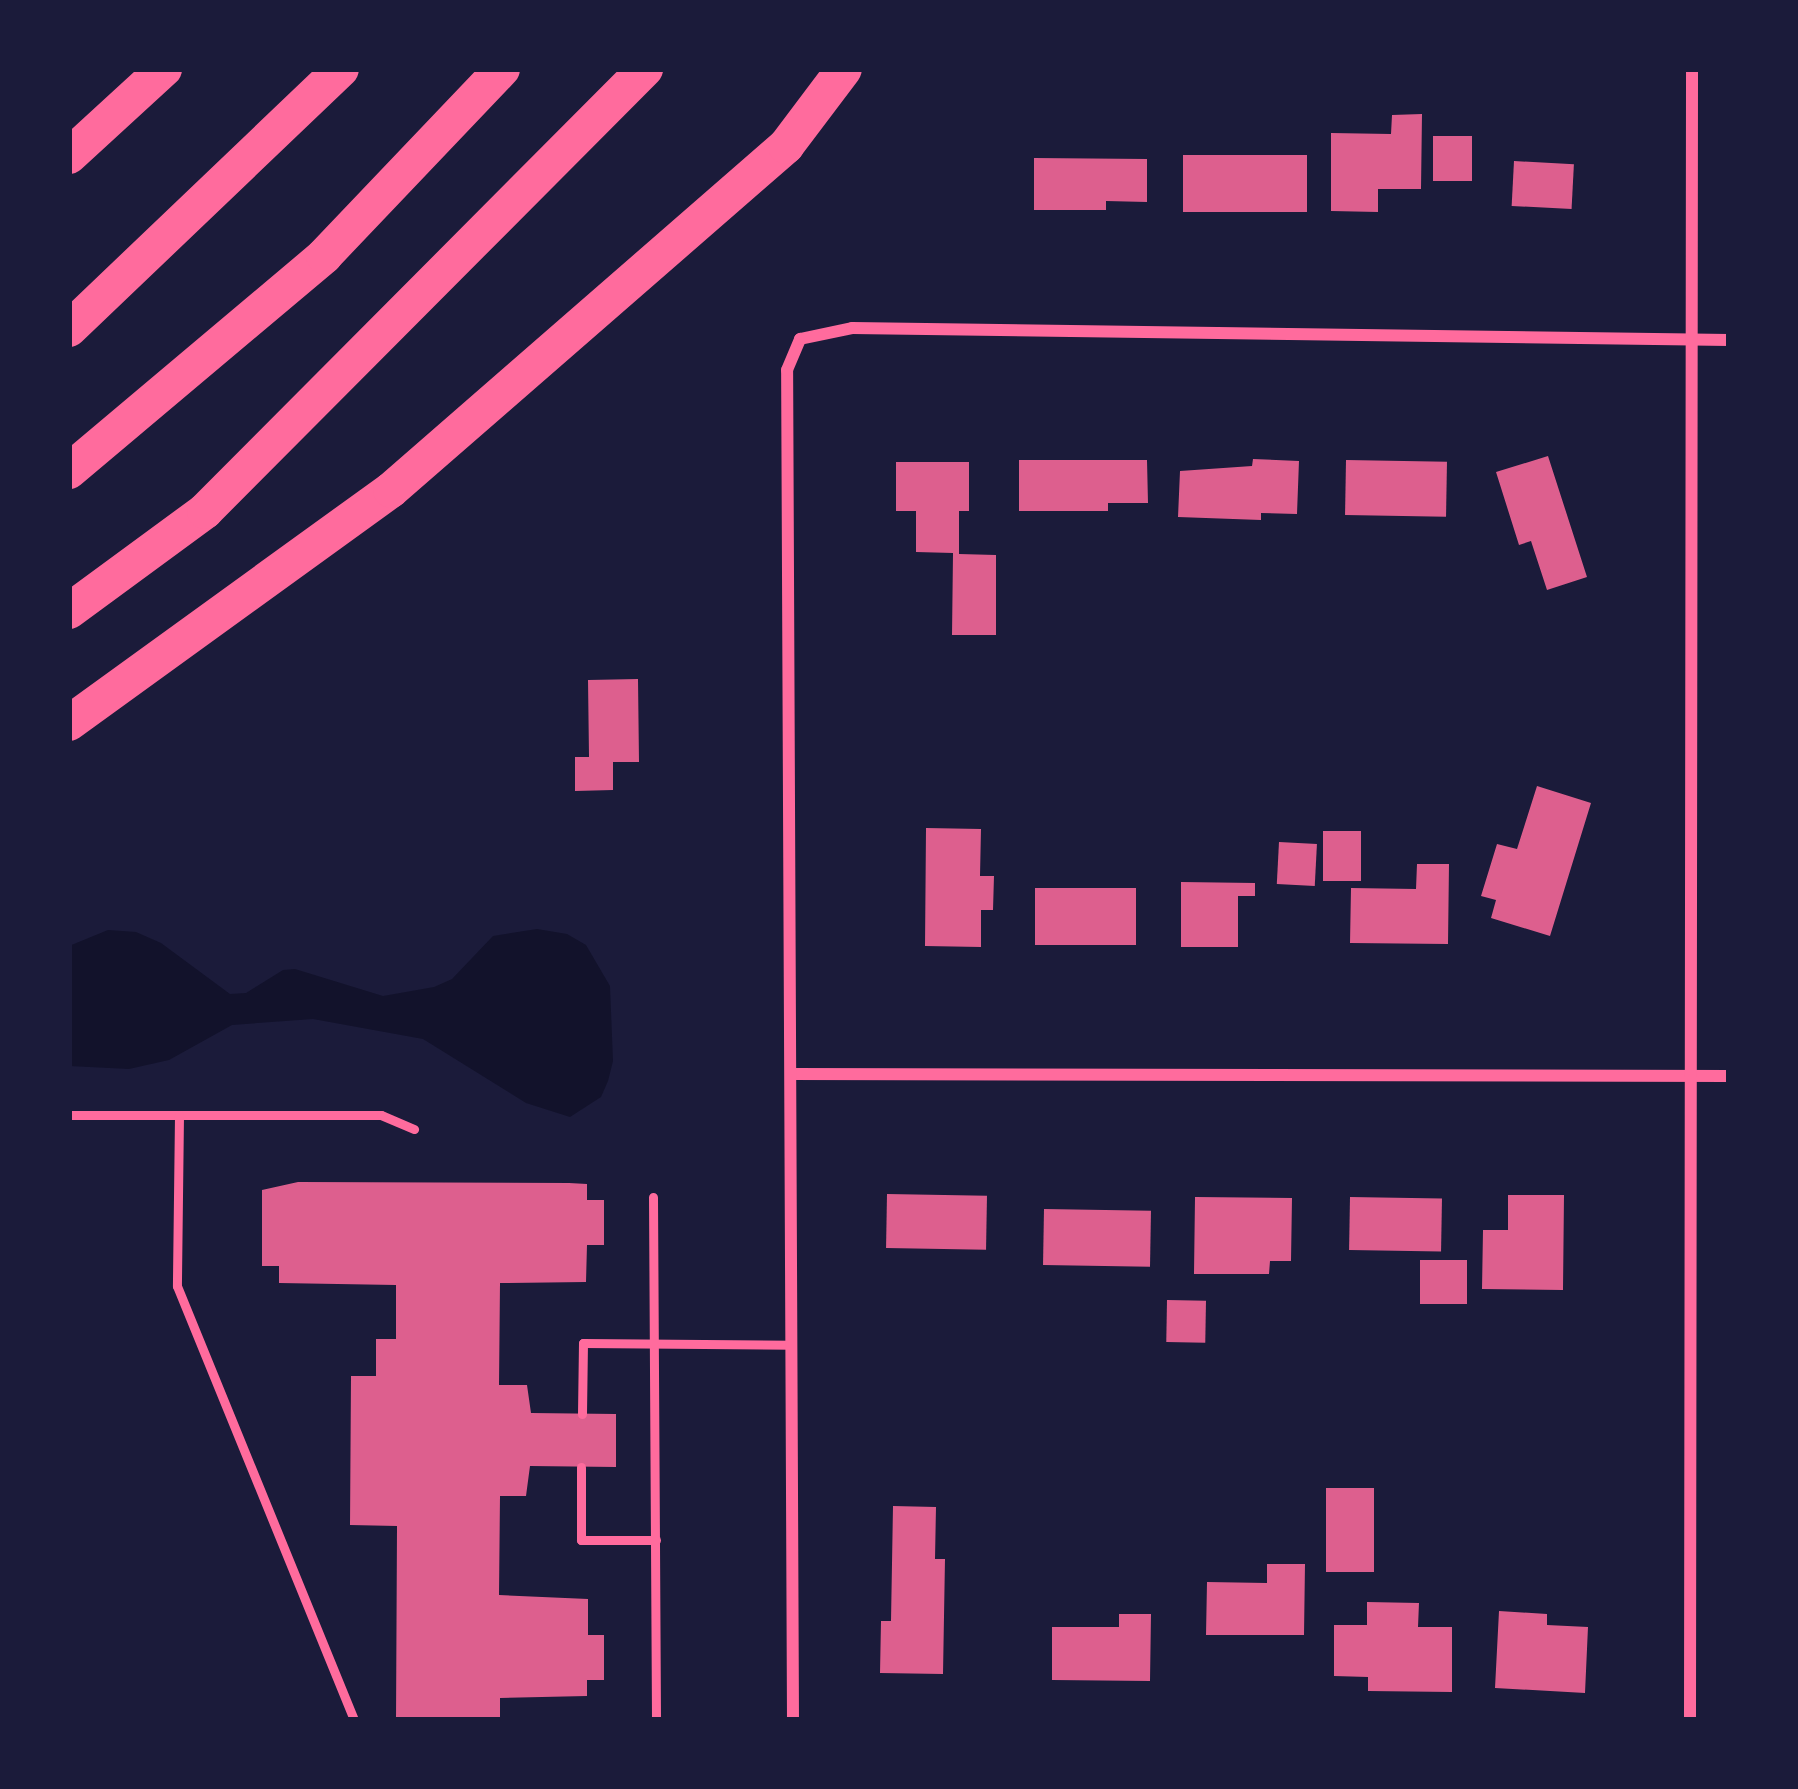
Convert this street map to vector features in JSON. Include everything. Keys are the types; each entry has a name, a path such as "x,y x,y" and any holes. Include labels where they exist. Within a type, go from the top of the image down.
{"highway":[{"path":"69,156 164,69"},
{"path":"69,328 92,313 341,69"},
{"path":"69,471 324,256 502,69"},
{"path":"69,611 206,511 645,69"},
{"path":"69,724 391,490 786,146 844,69"}],"street":[{"path":"1690,1720 1692,69"},
{"path":"793,1720 787,370 800,338 852,328 1729,340"},
{"path":"792,1074 1729,1076"}],"lane":[{"path":"69,1115 380,1115 415,1129"},
{"path":"179,1115 178,1286 354,1720"},
{"path":"653,1197 656,1720"},
{"path":"582,1414 583,1343 792,1346"},
{"path":"581,1467 581,1540 656,1540"}],"shaded area":[{"path":"537,929 567,934 586,945 610,986 613,1061 608,1081 601,1097 570,1117 526,1103 423,1039 313,1019 232,1025 169,1060 129,1069 69,1066 69,946 108,930 136,932 161,943 230,994 246,993 283,970 295,969 383,996 434,987 452,979 493,936"}],"building":[{"path":"1422,114 1421,189 1378,189 1378,212 1331,211 1331,133 1391,134 1392,115"},
{"path":"1433,136 1472,136 1472,181 1433,181"},
{"path":"1183,155 1307,155 1307,212 1183,212"},
{"path":"1034,158 1147,159 1147,202 1106,201 1106,210 1034,210"},
{"path":"1514,161 1574,164 1572,209 1512,206"},
{"path":"1548,456 1587,577 1547,590 1531,541 1519,545 1496,472"},
{"path":"1253,459 1299,461 1297,514 1261,513 1261,520 1178,517 1180,471 1252,466"},
{"path":"1019,460 1147,460 1148,503 1108,503 1108,511 1019,511"},
{"path":"1346,460 1447,462 1446,517 1345,515"},
{"path":"896,462 969,462 969,511 959,511 959,554 996,555 996,635 952,635 953,553 916,552 916,511 896,511"},
{"path":"638,679 639,762 613,762 613,790 575,791 575,757 589,757 588,680"},
{"path":"1537,786 1591,803 1550,936 1491,918 1496,900 1481,896 1497,844 1517,849"},
{"path":"926,828 981,829 980,876 994,876 993,910 981,910 981,947 925,946"},
{"path":"1323,831 1361,831 1361,881 1323,881"},
{"path":"1279,842 1317,844 1315,886 1277,884"},
{"path":"1417,864 1449,864 1448,944 1350,943 1351,888 1416,889"},
{"path":"1181,882 1255,883 1255,896 1238,896 1238,947 1181,947"},
{"path":"1035,888 1136,888 1136,945 1035,945"},
{"path":"298,1182 587,1184 587,1200 604,1200 604,1245 587,1245 586,1282 500,1283 499,1385 527,1385 531,1413 616,1414 616,1467 530,1466 526,1496 500,1496 499,1595 588,1599 588,1635 604,1635 604,1680 587,1680 587,1696 500,1698 500,1720 396,1720 397,1526 350,1525 351,1376 376,1376 376,1339 396,1339 396,1285 279,1283 279,1266 262,1266 262,1190"},
{"path":"887,1194 987,1196 986,1250 886,1248"},
{"path":"1508,1195 1564,1195 1563,1290 1482,1289 1483,1230 1508,1230"},
{"path":"1195,1197 1292,1198 1291,1261 1270,1261 1269,1274 1194,1274"},
{"path":"1350,1197 1442,1199 1441,1252 1349,1250"},
{"path":"1044,1209 1151,1211 1150,1267 1043,1265"},
{"path":"1420,1260 1467,1260 1467,1304 1420,1304"},
{"path":"1167,1300 1206,1301 1205,1343 1166,1342"},
{"path":"1326,1488 1374,1488 1374,1572 1326,1572"},
{"path":"893,1506 936,1507 935,1559 945,1559 943,1674 880,1673 881,1621 891,1621"},
{"path":"1267,1564 1305,1564 1304,1635 1206,1635 1207,1582 1267,1583"},
{"path":"1367,1602 1419,1603 1418,1627 1452,1627 1452,1692 1368,1691 1368,1677 1334,1676 1334,1625 1367,1625"},
{"path":"1499,1611 1547,1614 1547,1625 1588,1627 1585,1693 1495,1688"},
{"path":"1119,1614 1151,1614 1150,1681 1052,1680 1052,1627 1119,1627"}]}
